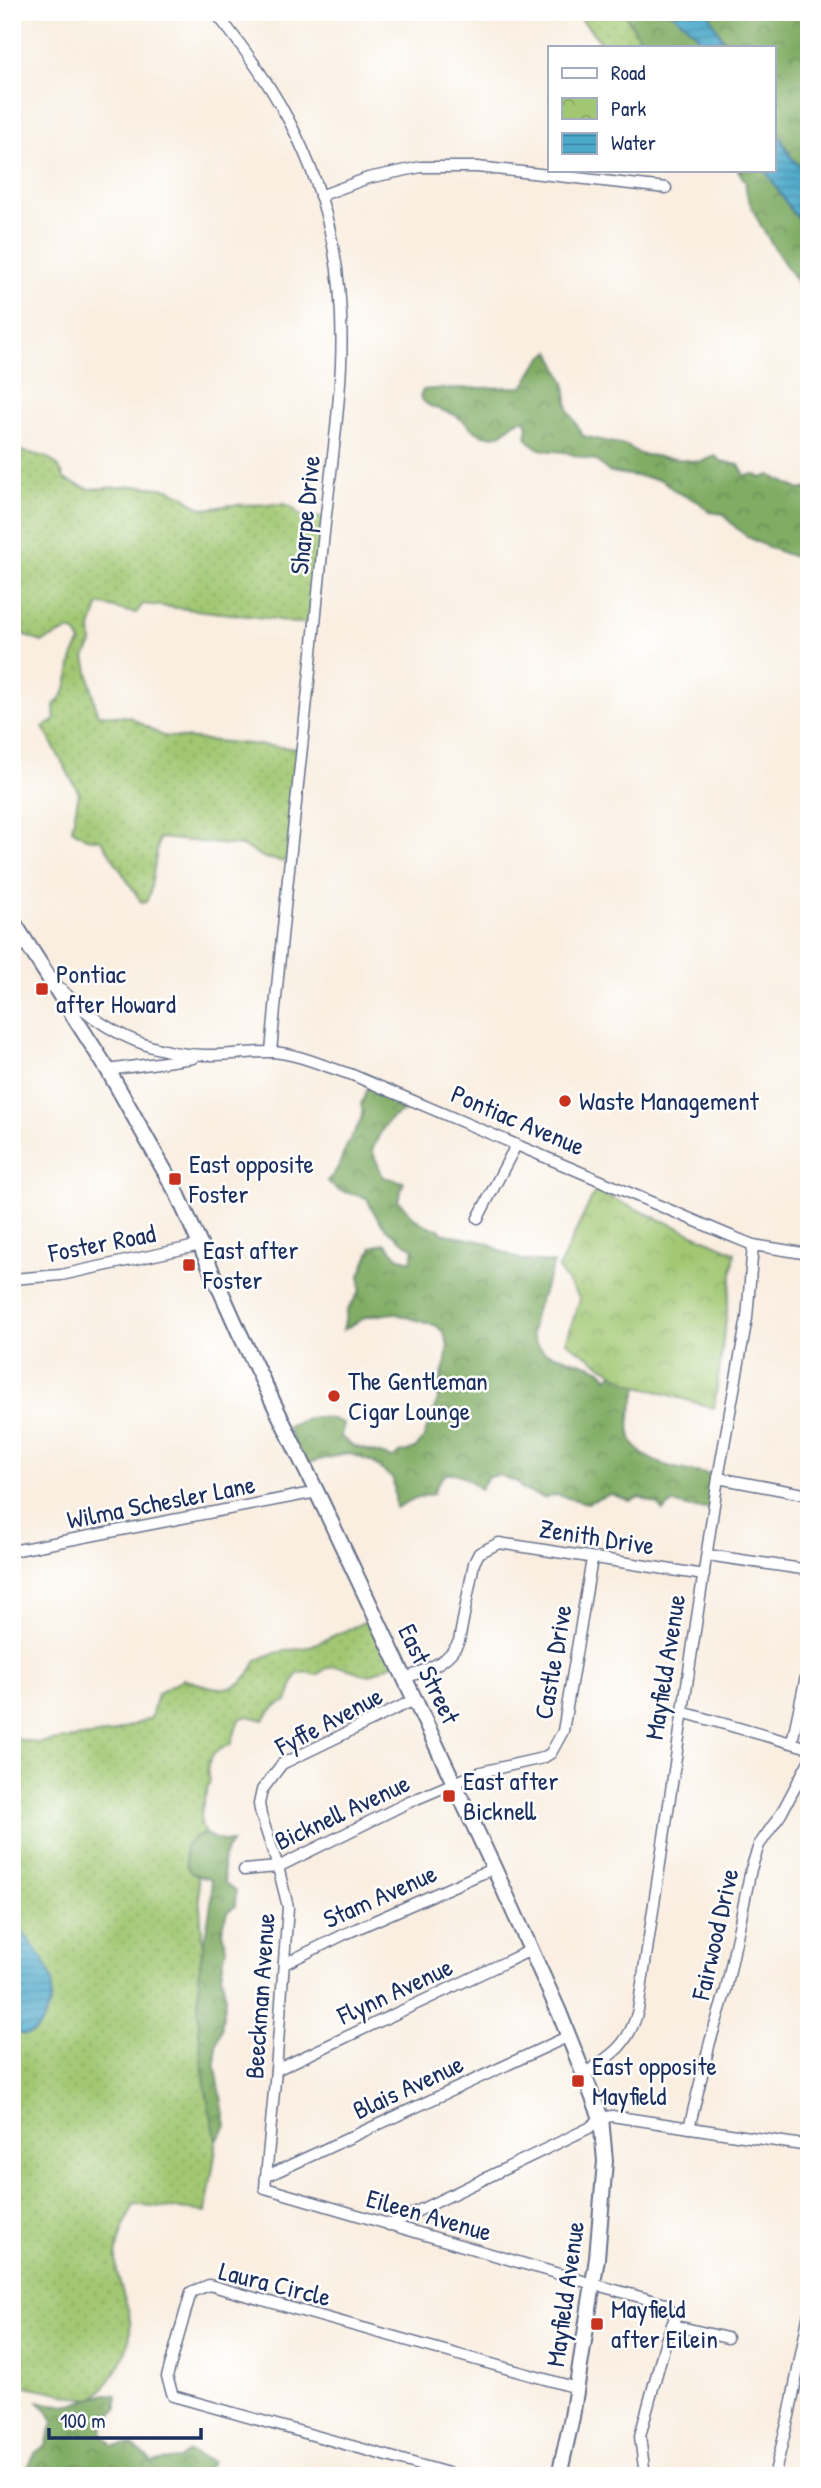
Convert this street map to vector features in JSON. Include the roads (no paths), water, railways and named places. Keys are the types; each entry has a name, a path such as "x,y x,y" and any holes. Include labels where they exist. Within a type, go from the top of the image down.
{"main road":[{"name":"Pontiac Avenue","path":"12,920 108,1070"},
{"name":"East Street","path":"108,1070 177,1193 241,1336 494,1868 569,2036 601,2118"},
{"name":"Mayfield Avenue","path":"559,2476 577,2388 593,2284 605,2161 601,2118"}],"street":[{"name":"Sharpe Drive","path":"215,12 248,52 280,102 303,150 320,195 332,242 343,324 341,381 271,1052"},
{"path":"320,195 368,178 421,167 477,167 666,188"},
{"name":"Pontiac Avenue","path":"47,975 90,1016 128,1040 164,1051 204,1055"},
{"name":"Pontiac Avenue","path":"108,1070 204,1055 271,1052 304,1060 350,1074 516,1147 753,1245 809,1254"},
{"path":"478,1218 516,1147"},
{"name":"Foster Road","path":"12,1279 61,1275 201,1245"},
{"name":"Mayfield Avenue","path":"584,2074 615,2053 626,2041 633,2027 718,1478 747,1318 753,1245"},
{"path":"718,1478 809,1494"},
{"name":"Wilma Schesler Lane","path":"12,1551 317,1492"},
{"name":"Zenith Drive","path":"485,1549 499,1543 704,1575"},
{"name":"Fyffe Avenue","path":"404,1679 447,1660 453,1653 459,1642 474,1563 485,1549"},
{"path":"708,1555 809,1570"},
{"name":"Castle Drive","path":"454,1783 481,1772 543,1758 551,1753 558,1743 563,1731 592,1559"},
{"path":"792,1742 809,1662"},
{"name":"Fyffe Avenue","path":"268,1783 282,1764 414,1700"},
{"path":"682,1712 809,1748"},
{"name":"Fairwood Drive","path":"688,2128 726,1990 751,1869 759,1844 786,1805 809,1761"},
{"name":"Beeckman Avenue","path":"265,2177 288,1907 259,1804 262,1790 268,1783"},
{"name":"Bicknell Avenue","path":"244,1870 278,1867 396,1808 454,1783"},
{"name":"Stam Avenue","path":"284,1964 494,1868"},
{"name":"Flynn Avenue","path":"276,2070 531,1950"},
{"name":"Blais Avenue","path":"265,2177 569,2036"},
{"path":"389,2225 589,2128 601,2118 612,2116 809,2146"},
{"name":"Eileen Avenue","path":"265,2177 265,2188 666,2304 675,2318 672,2325"},
{"name":"Laura Circle","path":"459,2476 173,2396 167,2377 191,2292 209,2285 577,2388"},
{"path":"774,2476 809,2314"},
{"path":"646,2475 640,2435 672,2325 727,2338"}],"water":[{"path":"671,12 708,12 723,41 730,46 700,46 697,34"},
{"path":"776,130 791,157 809,177 809,227 793,213 766,172 776,172"},
{"path":"12,1925 21,1930 39,1953 52,1980 48,2011 37,2030 29,2035 21,2034 12,2027"}],"place":[{"name":"Pontiac after Howard","path":"42,989"},
{"name":"Waste Management","path":"565,1101"},
{"name":"East opposite Foster","path":"175,1179"},
{"name":"East after Foster","path":"189,1265"},
{"name":"The Gentleman Cigar Lounge","path":"334,1396"},
{"name":"East after Bicknell","path":"449,1796"},
{"name":"East opposite Mayfield","path":"578,2081"},
{"name":"Mayfield after Eilein","path":"597,2324"}]}
